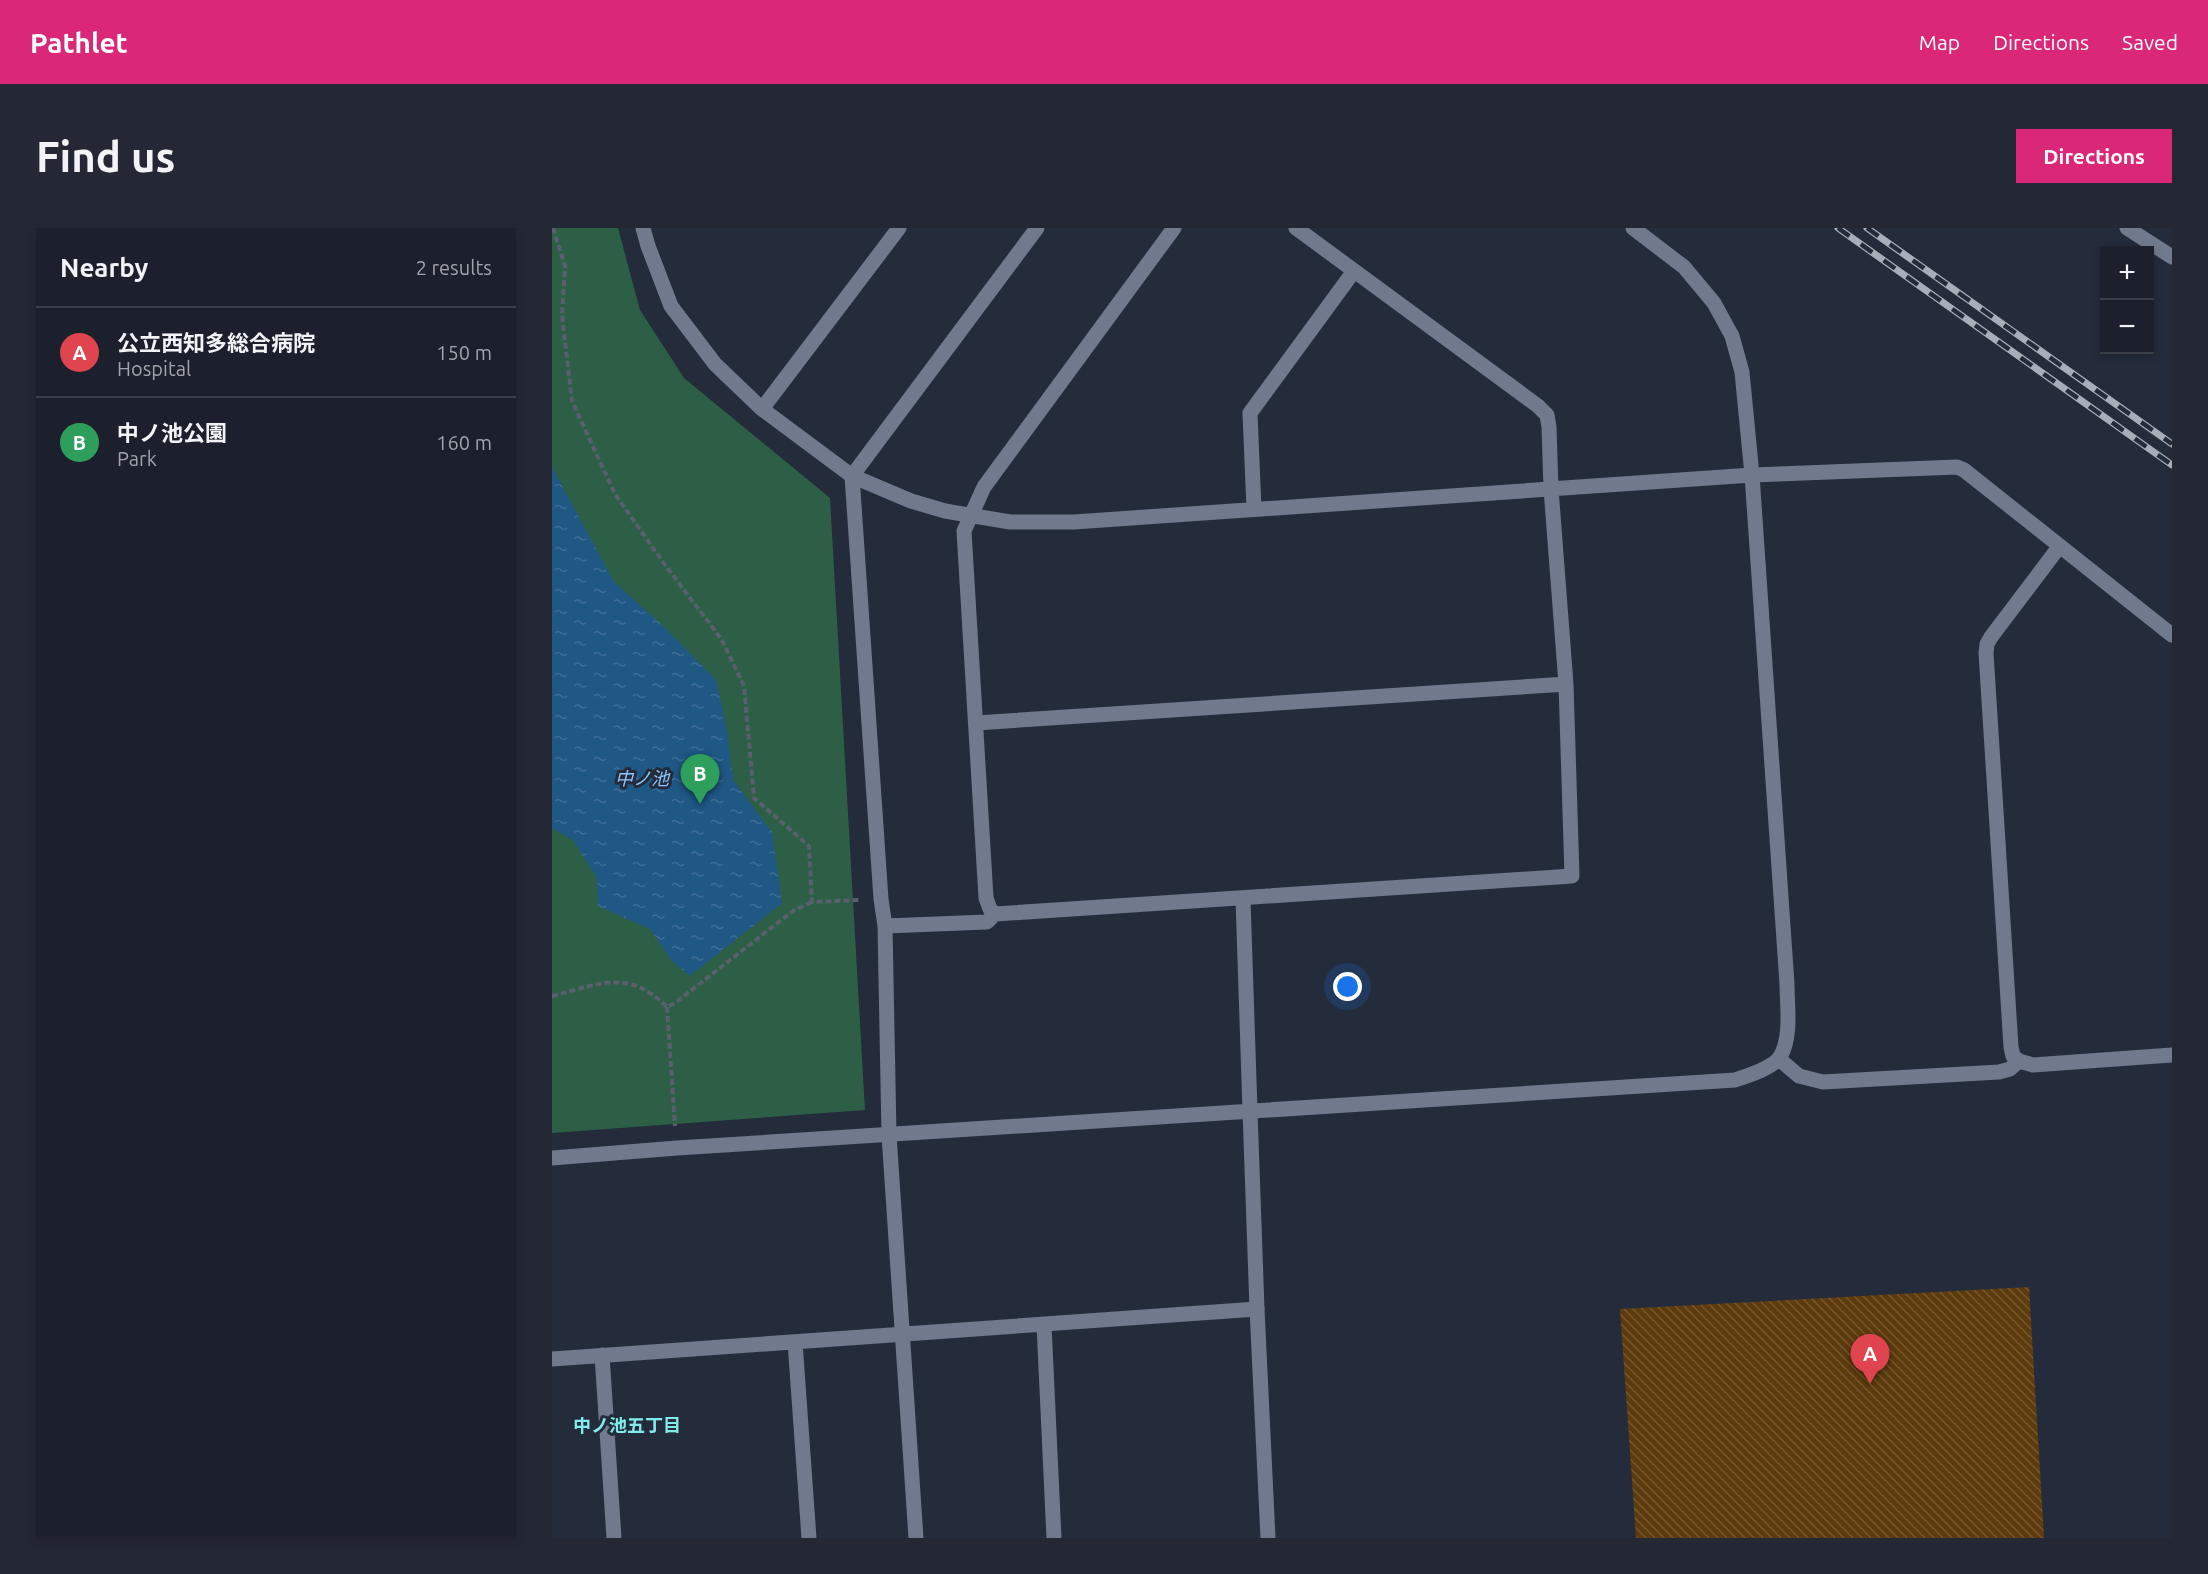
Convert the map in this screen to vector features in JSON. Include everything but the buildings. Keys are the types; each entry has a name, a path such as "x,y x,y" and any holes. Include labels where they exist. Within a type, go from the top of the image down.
{"street":[{"path":"643,228 671,306 715,364 762,409 852,476 911,501 945,511 1010,522 1074,522 1752,475 1957,467 1964,470 2172,635"},
{"path":"762,409 899,228"},
{"path":"916,1538 889,1136 885,926 881,899 852,476 1036,228"},
{"path":"995,914 990,909 986,898 964,531 984,487 1174,228"},
{"path":"885,926 987,922 995,914 1572,876 1566,684 1551,489 1550,427 1547,415 1538,406 1296,228"},
{"path":"552,1158 1735,1080 1754,1074 1779,1059 1786,1039 1787,984 1752,475 1742,372 1732,336 1714,303 1684,267 1633,228"},
{"path":"2127,228 2172,257"},
{"path":"1254,509 1250,413 1354,271"},
{"path":"2059,547 1991,637 1986,653 2013,1056 2019,1061 2033,1065 2172,1055"},
{"path":"976,723 1566,684"},
{"path":"1243,899 1257,1310 1268,1538"},
{"path":"1779,1059 1799,1076 1823,1082 1999,1072 2010,1069 2019,1061"},
{"path":"552,1359 1257,1310"},
{"path":"1044,1325 1054,1538"},
{"path":"795,1342 809,1538"},
{"path":"602,1355 614,1538"}],"path":[{"path":"553,228 565,266 562,316 572,400 615,494 664,565 722,640 744,686 754,798 809,846 812,902"},
{"path":"667,1007 793,911 812,902 881,899"},
{"path":"552,996 604,982 626,982 642,987 655,995 667,1007 677,1148"}],"green space":[{"path":"552,228 618,228 640,310 684,378 830,498 865,1110 552,1133"}],"water":[{"name":"中ノ池","path":"552,467 614,582 662,625 716,680 727,730 733,780 772,832 782,903 690,976 672,961 650,929 598,906 597,878 573,840 552,828"}],"railway":[{"path":"1838,228 2172,465"},
{"path":"1867,228 2172,444"}],"place":[{"name":"中ノ池公園","path":"700,804"},
{"name":"公立西知多総合病院","path":"1870,1384"}],"district":[{"name":"中ノ池五丁目","path":"627,1425"}]}
